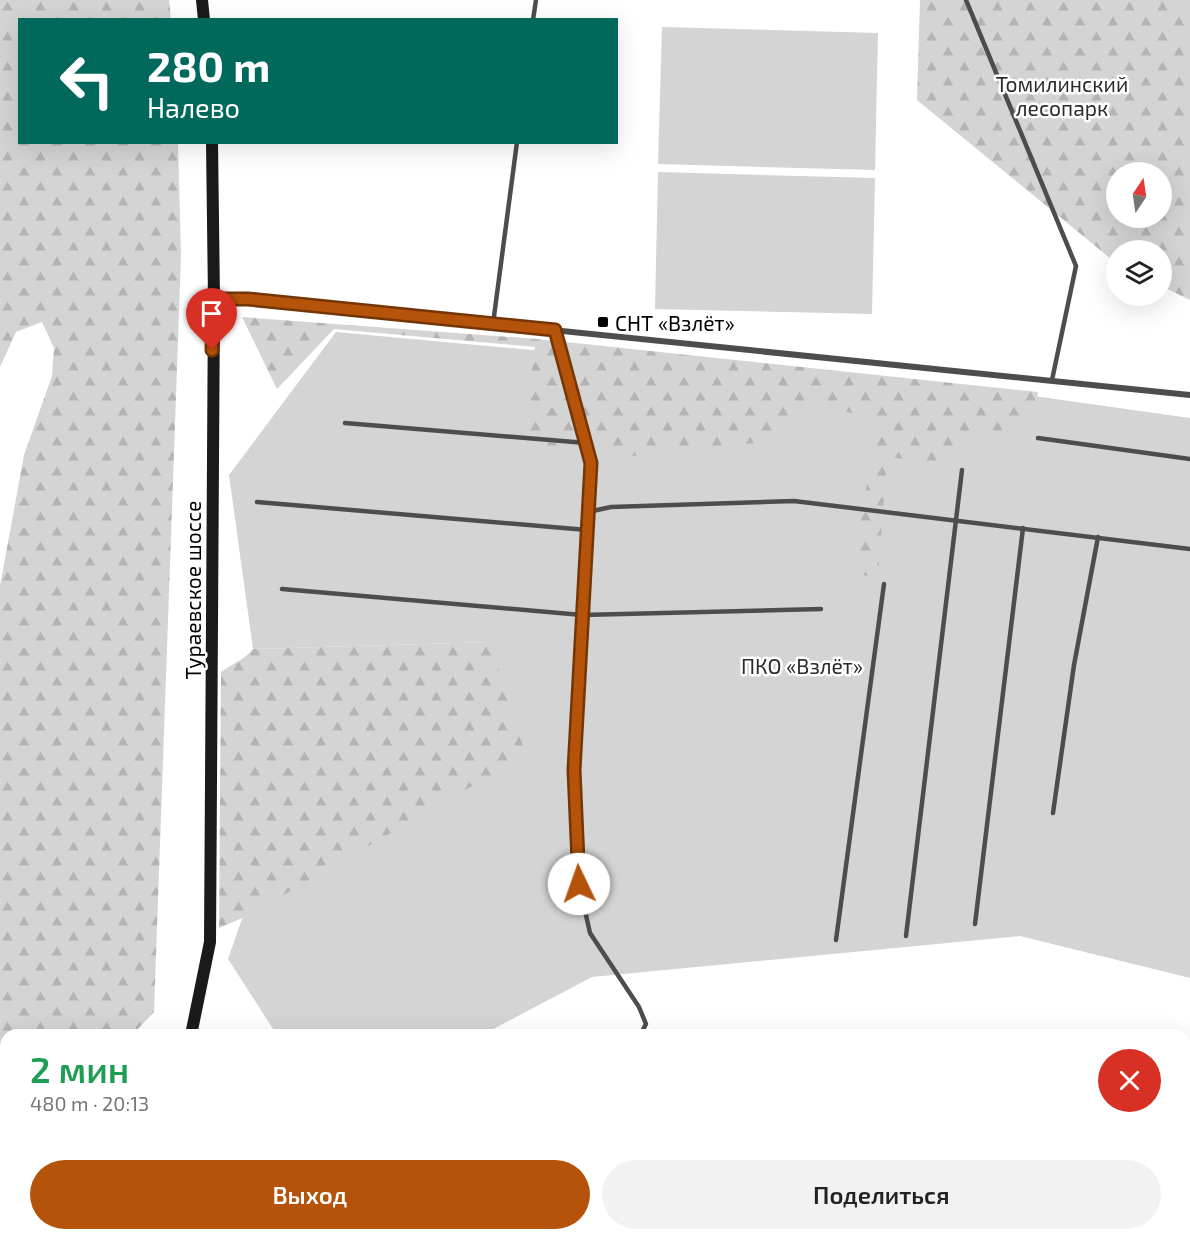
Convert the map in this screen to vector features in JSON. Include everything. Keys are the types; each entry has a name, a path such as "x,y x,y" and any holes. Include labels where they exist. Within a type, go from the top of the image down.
{"main road":[{"path":"202,0 204,18"},
{"name":"Тураевское шоссе","path":"192,1029 210,942 214,299 212,144"}],"street":[{"path":"214,299 248,299 1190,395"}],"lane":[{"path":"533,18 536,0"},
{"path":"966,0 1076,266 1052,380"},
{"path":"494,324 517,144"},
{"path":"555,330 591,463 574,770 579,884 590,933 639,1007 646,1024 643,1029"},
{"path":"345,423 586,443"},
{"path":"1038,438 1190,459"},
{"path":"906,936 962,470"},
{"path":"588,512 611,507 794,501 1190,549"},
{"path":"257,502 587,530"},
{"path":"975,924 1023,528"},
{"path":"1053,813 1074,665 1098,537"},
{"path":"836,940 884,584"},
{"path":"282,589 582,615 821,609"}],"green space":[{"path":"0,0 169,0 171,18 18,18 18,144 178,144 181,256 154,1012 138,1029 0,1029 0,586 24,455 52,376 54,348 42,322 16,332 0,367"},
{"name":"Томилинский лесопарк","path":"920,0 1190,0 1190,300 1172,291 1172,240 1106,240 1106,255 917,100"},
{"path":"662,27 878,33 875,170 658,164"},
{"path":"658,172 875,178 872,314 655,309"},
{"path":"242,317 537,339 1038,392 1035,411 1022,438 960,434 956,465 887,457 878,577 852,574 878,417 800,405 773,441 632,456 523,443 535,347 334,329 277,389"},
{"name":"ПКО «Взлёт»","path":"336,332 1041,397 1190,418 1190,978 1020,936 592,977 493,1029 273,1029 228,959 244,913 490,642 253,649 229,475"},
{"path":"490,642 526,755 249,915 219,928 221,672 253,649"}],"place":[{"name":"СНТ «Взлёт»","path":"603,322"}],"route":[{"path":"212,350 214,299 248,299 555,330 591,463 574,770 579,884"}]}
